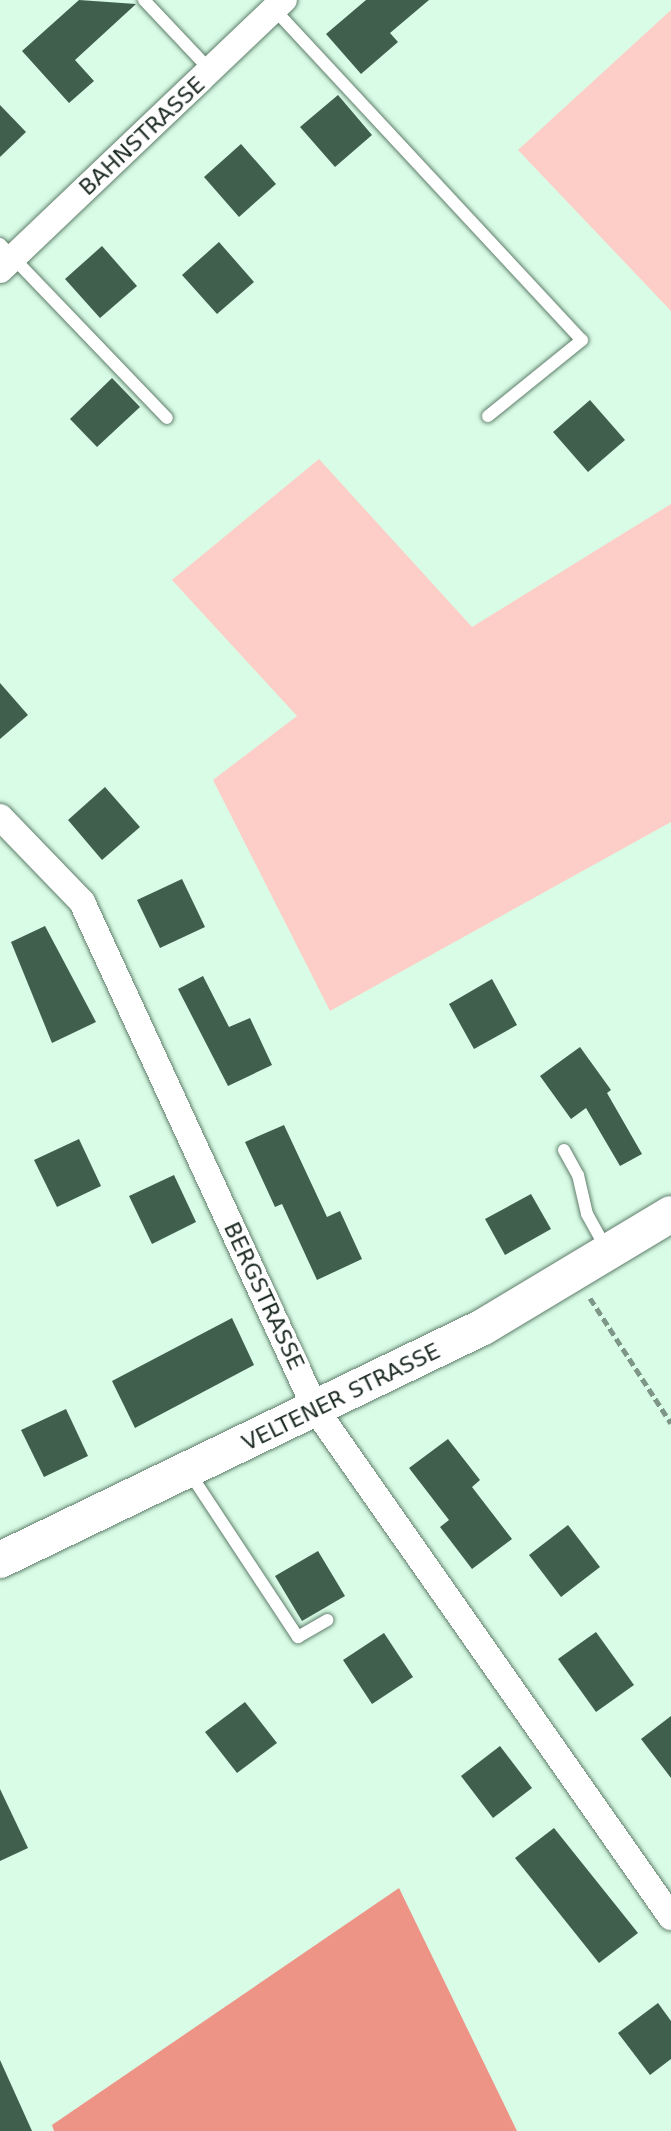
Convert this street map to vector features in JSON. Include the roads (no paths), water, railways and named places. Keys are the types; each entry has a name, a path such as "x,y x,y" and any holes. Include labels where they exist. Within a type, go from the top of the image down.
{"main road":[{"name":"VELTENER STRASSE","path":"0,1560 189,1472 483,1327 671,1214"}],"street":[{"name":"BAHNSTRASSE","path":"4,257 211,71 279,4"},
{"name":"BERGSTRASSE","path":"0,817 82,902 316,1410 671,1917"}],"lane":[{"path":"144,0 211,71"},
{"path":"279,4 582,340 488,416"},
{"path":"4,257 167,418"},
{"path":"564,1150 578,1175 587,1214 608,1253"},
{"path":"189,1472 298,1637 328,1620"}]}
